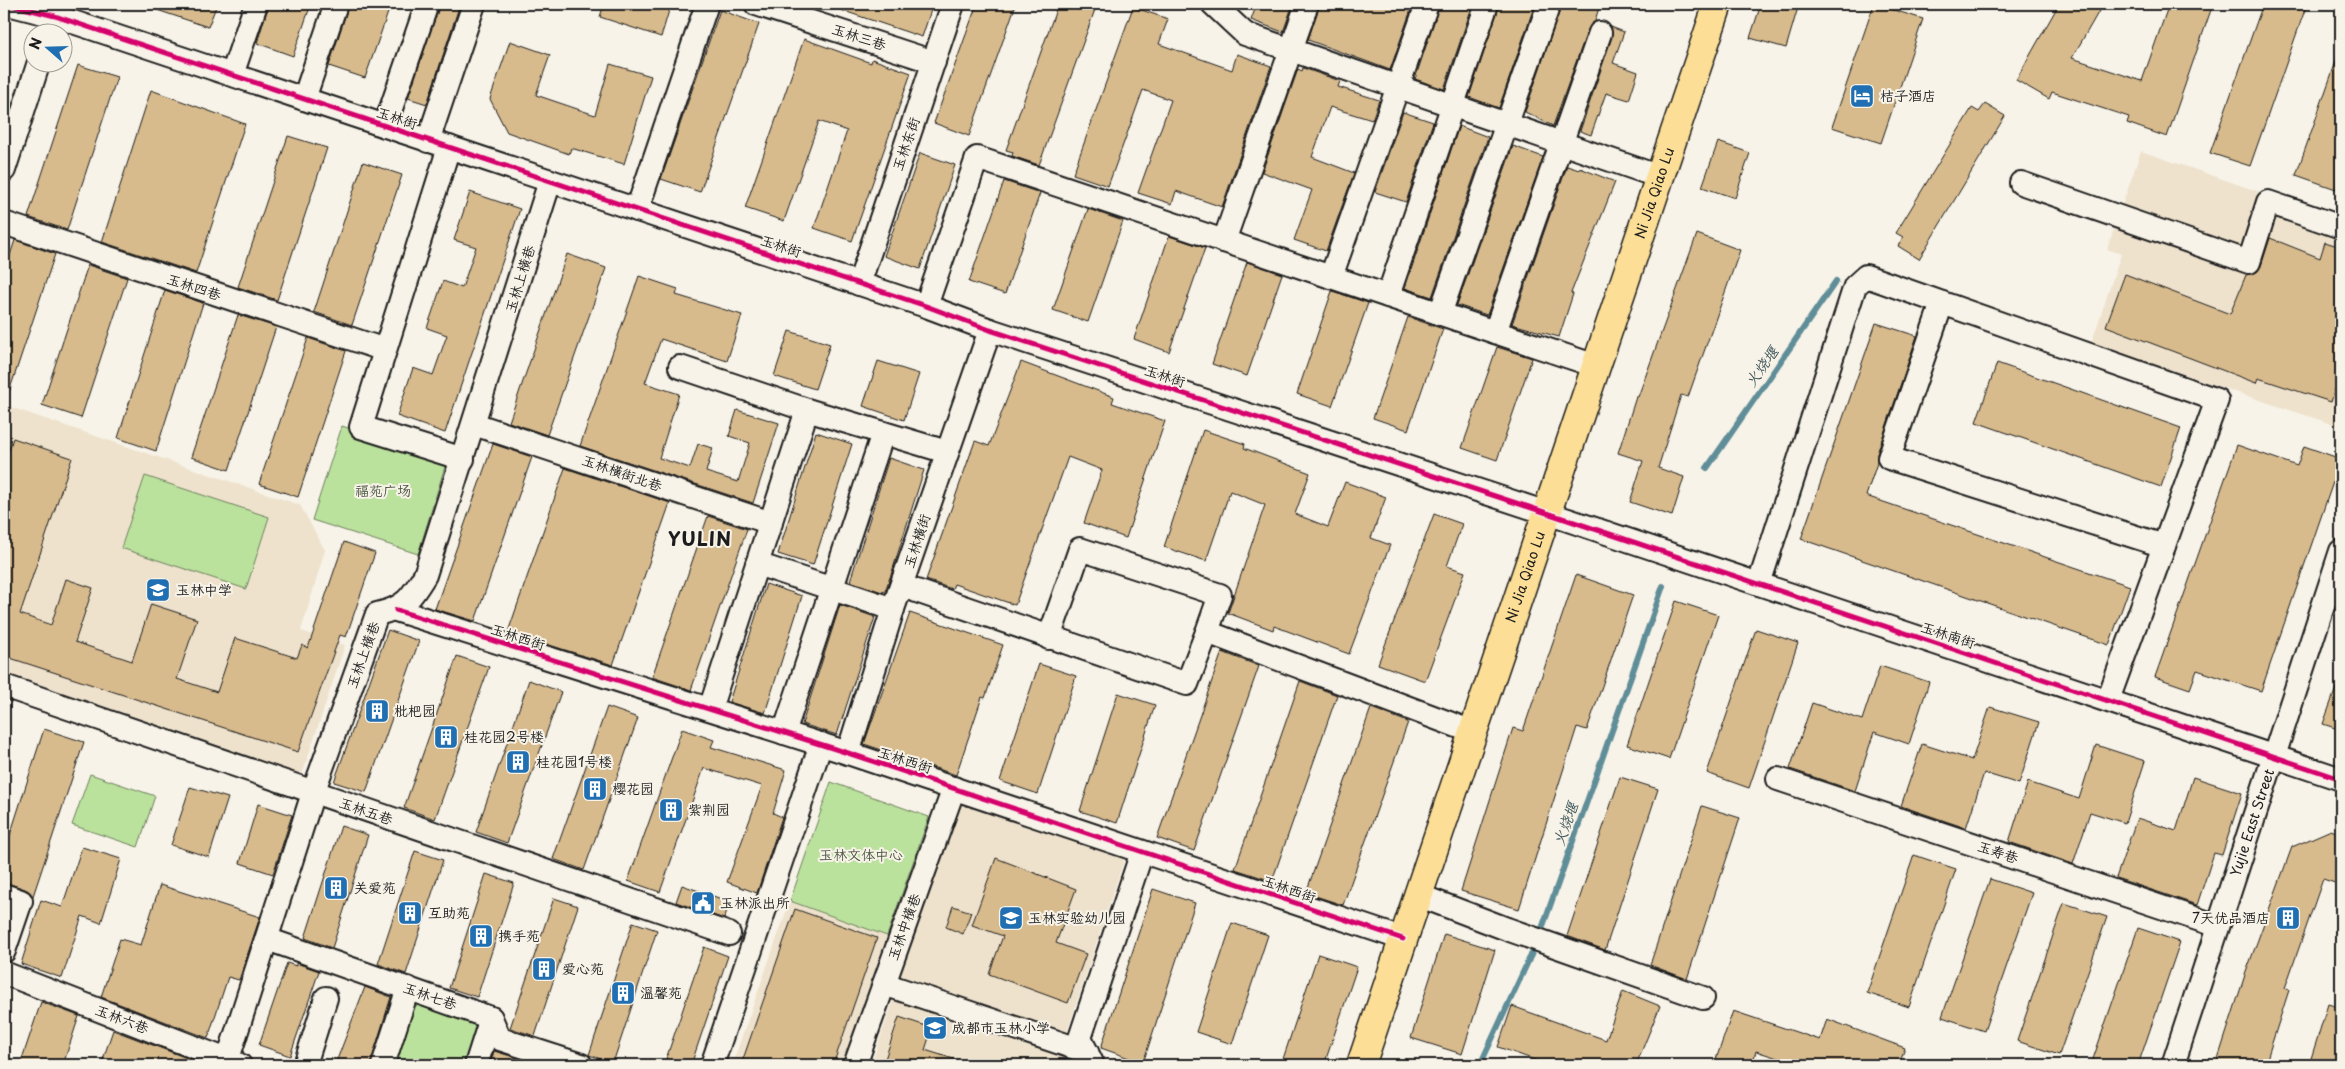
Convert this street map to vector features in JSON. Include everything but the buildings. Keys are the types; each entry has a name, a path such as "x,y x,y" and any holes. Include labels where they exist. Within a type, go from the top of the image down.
{"main road":[{"name":"Ni Jia Qiao Lu","path":"1361,1065 1718,4"}],"street":[{"name":"玉林街","path":"8,4 232,75 926,306 990,330 1547,513"},
{"path":"232,75 256,4"},
{"path":"304,99 336,4"},
{"path":"385,126 427,4"},
{"path":"428,140 474,4"},
{"path":"637,210 707,4"},
{"name":"玉林三巷","path":"756,4 934,62"},
{"name":"玉林东街","path":"859,284 953,4"},
{"path":"1213,4 1245,34 1660,177"},
{"path":"1224,241 1307,4"},
{"path":"1331,277 1427,4"},
{"path":"1388,296 1487,4"},
{"path":"1440,314 1549,4"},
{"path":"1494,332 1600,33"},
{"path":"4,170 36,72"},
{"path":"449,147 361,427 463,459"},
{"path":"926,306 977,158 1596,366"},
{"name":"玉林上横巷","path":"232,1064 267,939 313,793 378,614 396,610 413,595 425,574 550,181"},
{"path":"2021,183 2249,262 2268,202 2341,228"},
{"name":"玉林四巷","path":"4,223 385,350"},
{"path":"1759,584 1855,286 1866,276 2217,400 2108,700"},
{"path":"1942,302 1889,458 2164,546"},
{"name":"玉林横街","path":"848,753 893,609 990,330"},
{"path":"680,367 807,410 946,452"},
{"path":"710,710 807,410"},
{"name":"玉林横街北巷","path":"474,424 770,523"},
{"path":"784,733 883,433"},
{"name":"玉林南街","path":"1547,513 2341,779"},
{"path":"902,586 1050,638 1187,684 1220,595 1080,549 1050,638"},
{"name":"Yujie East Street","path":"2173,1065 2341,551"},
{"path":"757,564 893,609"},
{"name":"玉林西街","path":"396,610 822,744 1403,939"},
{"path":"1206,632 1473,732"},
{"name":"玉林五巷","path":"4,686 729,934"},
{"path":"712,1065 822,744"},
{"name":"玉寿巷","path":"1778,779 2218,926"},
{"name":"玉林中横巷","path":"855,1065 954,788"},
{"path":"1093,1061 1080,1038 1142,852"},
{"path":"4,895 21,901 4,951"},
{"path":"1418,895 1507,930 1703,998"},
{"name":"玉林七巷","path":"267,939 491,1018"},
{"name":"玉林六巷","path":"4,973 232,1064"},
{"path":"884,984 1093,1061"},
{"path":"383,1065 408,988"},
{"path":"305,1065 326,998"},
{"path":"476,1065 491,1018"},
{"path":"491,1018 500,1039 581,1065"}],"shaded area":[{"path":"2141,151 2341,220 2341,427 2091,344 2121,254 2107,249"},
{"name":"玉林中学","path":"4,405 300,505 325,550 301,631 345,645 301,778 4,675"},
{"name":"玉林实验幼儿园","path":"958,799 1126,854 1065,1038 896,981"},
{"path":"790,901 887,936 842,1065 732,1065"},
{"name":"成都市玉林小学","path":"895,995 1079,1062 1078,1065 871,1065"}],"green space":[{"name":"福苑广场","path":"342,426 447,460 418,554 312,520"},
{"path":"145,476 269,517 246,589 121,548"},
{"path":"90,774 155,796 138,847 72,825"},
{"name":"玉林文体中心","path":"831,782 929,817 887,936 790,901"},
{"path":"423,999 473,1017 479,1028 467,1065 391,1065 410,1006"}],"waterway":[{"name":"火烧堰","path":"1707,468 1836,281"},
{"name":"火烧堰","path":"1480,1065 1538,940 1663,586"}],"cycle path":[{"path":"8,4 55,16 926,306 990,330 1547,513 2341,779"},
{"path":"396,610 848,753 1403,939"}],"place":[{"name":"桔子酒店","path":"1862,96"},
{"name":"玉林中学","path":"158,590"},
{"name":"枇杷园","path":"377,711"},
{"name":"桂花园2号楼","path":"446,737"},
{"name":"桂花园1号楼","path":"518,762"},
{"name":"樱花园","path":"595,789"},
{"name":"紫荆园","path":"671,810"},
{"name":"关爱苑","path":"336,888"},
{"name":"玉林派出所","path":"703,903"},
{"name":"互助苑","path":"410,913"},
{"name":"玉林实验幼儿园","path":"1011,918"},
{"name":"7天优品酒店","path":"2288,918"},
{"name":"携手苑","path":"481,936"},
{"name":"爱心苑","path":"544,969"},
{"name":"温馨苑","path":"623,993"},
{"name":"成都市玉林小学","path":"935,1028"}],"district":[{"name":"YULIN","path":"700,539"}]}
